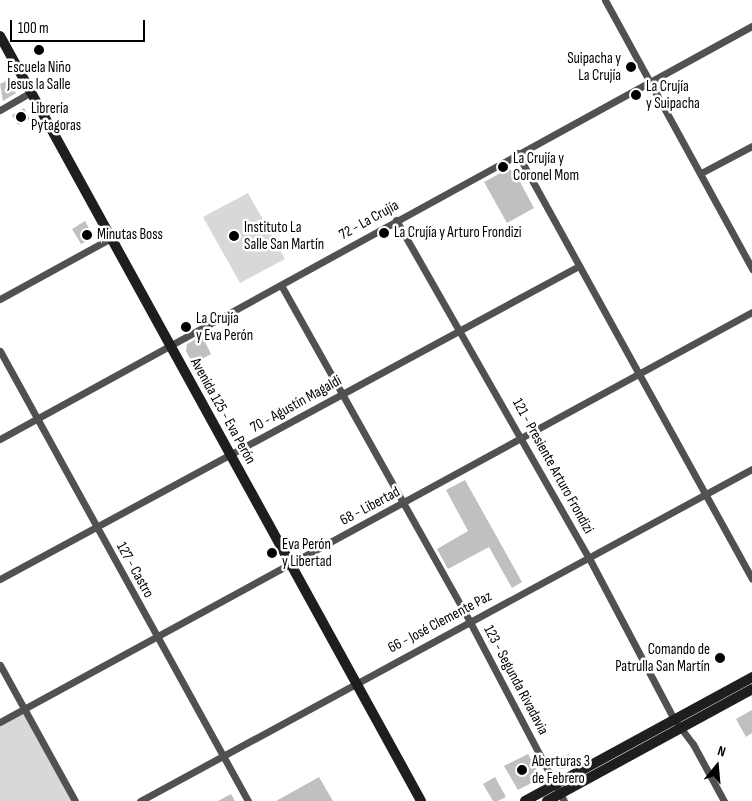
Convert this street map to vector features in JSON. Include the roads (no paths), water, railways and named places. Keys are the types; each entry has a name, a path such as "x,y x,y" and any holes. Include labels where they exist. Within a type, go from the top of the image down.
{"main road":[{"name":"Avenida 125 - Eva Perón","path":"0,36 420,801"},
{"path":"547,801 562,797 752,677"},
{"path":"524,801 677,724 752,689"}],"street":[{"path":"605,0 752,269"},
{"name":"72 - La Crujía","path":"0,439 168,344 280,285 517,153 752,26"},
{"path":"0,110 30,93"},
{"path":"701,173 752,146"},
{"path":"517,153 752,578"},
{"name":"121 - Presiente Arturo Frondizi","path":"396,220 589,558 677,724 693,744 724,801"},
{"path":"0,299 112,238"},
{"name":"70 - Agustín Magaldi","path":"0,578 230,456 459,328 579,266"},
{"name":"123 - Segunda Rivadavia","path":"280,285 470,622 562,797"},
{"name":"68 - Libertad","path":"0,722 290,563 404,504 522,438 641,375 752,312"},
{"name":"127 - Castro","path":"0,351 248,801"},
{"name":"66 - José Clemente Paz","path":"140,801 355,682 752,469"},
{"path":"0,665 75,801"}],"place":[{"name":"Escuela Niño Jesus la Salle","path":"39,50"},
{"name":"Suipacha y La Crujía","path":"631,67"},
{"name":"La Crujía y Suipacha","path":"636,95"},
{"name":"Librería Pytagoras","path":"21,117"},
{"name":"La Crujía y Coronel Mom","path":"503,167"},
{"name":"La Crujía y Arturo Frondizi","path":"384,233"},
{"name":"Minutas Boss","path":"87,235"},
{"name":"Instituto La Salle San Martín","path":"234,236"},
{"name":"La Crujía y Eva Perón","path":"186,327"},
{"name":"Eva Perón y Libertad","path":"272,553"},
{"name":"Comando de Patrulla San Martín","path":"720,658"},
{"name":"Aberturas 3 de Febrero","path":"522,770"}]}
